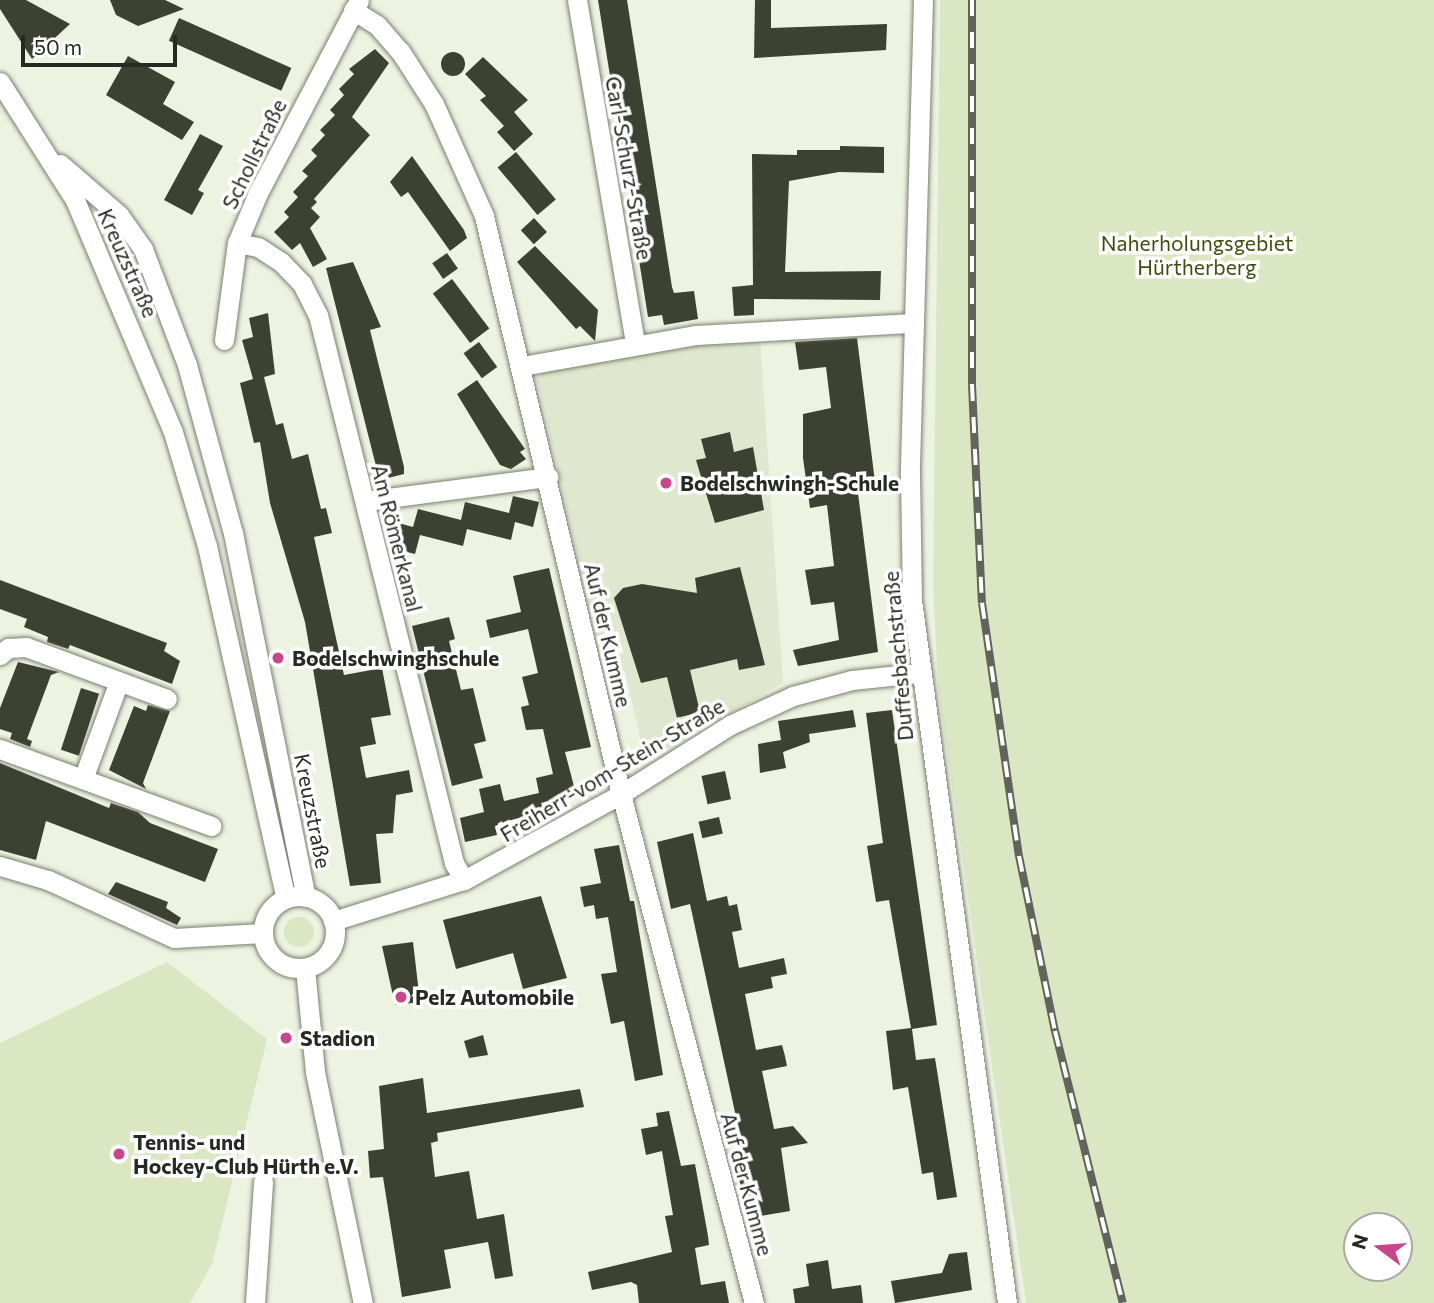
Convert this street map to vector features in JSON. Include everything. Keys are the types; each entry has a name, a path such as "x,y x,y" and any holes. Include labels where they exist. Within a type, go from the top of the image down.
{"street":[{"name":"Carl-Schurz-Straße","path":"578,0 635,344"},
{"name":"Duffesbachstraße","path":"923,0 910,474 918,673 1007,1303"},
{"name":"Schollstraße","path":"224,340 237,243 258,193 357,5"},
{"name":"Auf der Kumme","path":"357,5 400,51 466,166 522,366 621,794 754,1303"},
{"name":"Kreuzstraße","path":"0,82 49,154 142,349 173,432 207,546 296,897"},
{"name":"Kreuzstraße","path":"49,154 119,215 144,248 187,365 233,533 296,897"},
{"name":"Am Römerkanal","path":"237,243 281,262 302,284 318,315 454,863 464,880"},
{"path":"522,366 635,344 768,328 913,323"},
{"path":"365,501 548,477"},
{"path":"0,655 8,648 26,647 167,699"},
{"name":"Freiherr-vom-Stein-Straße","path":"333,921 464,880 621,794 730,725 793,696 852,680 918,673"},
{"path":"83,779 119,681"},
{"path":"0,749 211,826"},
{"path":"0,866 48,880 174,938 263,933"},
{"path":"296,897 326,908 333,921 330,950 305,968 277,960 263,933 269,912 296,897"},
{"path":"305,968 315,1072 363,1303"},
{"path":"255,1303 263,1181"}],"shaded area":[{"name":"Bodelschwingh-Schule","path":"760,337 783,683 655,755 644,754 625,671 603,664 537,380 543,369"}],"green space":[{"name":"Naherholungsgebiet Hürtherberg","path":"940,0 1434,0 1434,1303 1026,1303 938,689 933,586"},
{"path":"299,917 310,921 314,932 310,943 299,947 288,943 284,932 288,921"},
{"name":"Tennis- und Hockey-Club Hürth e.V.","path":"167,962 267,1039 212,1264 190,1303 0,1303 0,1043"}],"building":[{"path":"0,0 26,0 70,24 32,59 0,9"},
{"path":"110,0 165,0 184,9 138,26 116,15"},
{"path":"598,0 627,0 672,287 674,293 694,291 698,319 664,325 662,315 648,317"},
{"path":"755,0 771,0 771,28 887,24 886,50 754,58"},
{"path":"179,18 291,68 281,91 169,41"},
{"path":"375,49 389,63 352,117 370,135 314,199 317,202 311,208 320,217 310,228 327,259 313,267 300,243 292,250 274,232 289,217 284,212 298,197 293,192 308,176 302,171 317,156 311,150 325,135 320,130 335,115 330,110 344,95 339,89 354,74 349,69"},
{"path":"453,52 461,56 465,64 461,72 453,76 445,72 441,64 445,56"},
{"path":"128,56 175,82 163,104 194,122 182,140 106,95"},
{"path":"483,57 528,100 514,112 533,134 514,151 497,132 504,126 480,100 486,96 465,74"},
{"path":"200,134 223,146 198,190 204,193 192,215 164,200"},
{"path":"840,146 884,147 884,173 839,172 789,181 785,272 881,271 880,300 754,299 754,315 734,316 732,287 753,285 752,154 797,155 797,150 840,150"},
{"path":"516,152 556,199 537,215 498,167"},
{"path":"412,156 464,230 467,238 450,251 408,192 401,197 390,182"},
{"path":"534,218 547,232 534,244 521,230"},
{"path":"535,246 598,310 595,341 580,326 576,329 517,262"},
{"path":"447,253 458,269 443,279 432,263"},
{"path":"353,262 381,327 370,330 404,467 404,474 388,478 385,468 377,470 326,268"},
{"path":"452,279 489,329 470,343 433,293"},
{"path":"268,313 275,374 264,377 276,425 283,423 292,459 308,454 321,509 326,508 332,533 314,537 344,675 382,668 391,715 371,718 376,744 360,747 366,778 409,770 413,792 396,795 393,833 376,834 381,883 350,886 305,622 270,503 260,442 254,443 240,383 253,379 242,340 253,337 249,318"},
{"path":"857,338 876,490 858,493 878,652 798,666 793,650 839,640 834,602 811,605 805,570 834,566 827,505 810,508 803,458 803,414 831,408 826,367 799,370 795,342"},
{"path":"479,342 497,367 482,378 464,353"},
{"path":"477,380 525,449 520,452 526,459 511,469 500,465 457,394"},
{"path":"730,432 734,452 753,447 764,510 715,523 696,460 706,458 701,439"},
{"path":"513,496 539,502 533,527 515,522 511,540 467,529 463,546 420,535 415,554 388,547 391,521 413,527 418,509 461,520 465,502 509,513"},
{"path":"740,567 765,665 739,670 737,659 690,670 700,712 677,718 667,677 641,683 614,598 623,588 642,584 697,593 695,578"},
{"path":"549,568 591,747 565,752 576,794 541,803 544,812 495,826 497,835 465,842 460,818 484,812 479,789 500,784 504,801 539,793 536,778 553,774 543,729 526,730 521,707 529,705 522,677 538,673 528,629 490,638 486,620 521,612 513,576"},
{"path":"0,580 167,643 164,651 180,661 172,684 70,645 68,649 47,642 48,637 24,627 27,619 0,609"},
{"path":"449,617 455,639 449,641 461,690 473,688 486,741 474,744 483,778 452,786 412,626"},
{"path":"18,662 59,672 51,675 27,739 32,741 30,747 10,739 12,733 0,729 0,708"},
{"path":"81,688 99,694 79,756 61,750"},
{"path":"148,705 170,711 143,783 146,789 109,770 134,706 146,711"},
{"path":"853,710 856,727 809,734 810,742 783,752 786,768 760,773 758,744 781,740 778,721"},
{"path":"892,710 937,1025 912,1029 916,1060 935,1058 957,1197 937,1200 933,1172 922,1174 908,1087 893,1090 886,1031 911,1028 889,900 876,902 867,846 883,843 866,713"},
{"path":"0,763 109,808 111,803 138,812 150,823 218,849 205,882 46,821 36,860 0,850"},
{"path":"725,771 731,799 708,804 702,776"},
{"path":"719,817 723,834 702,838 699,822"},
{"path":"693,833 707,901 727,896 729,906 737,904 742,930 732,932 739,968 784,958 787,974 771,977 773,988 745,994 756,1050 782,1045 785,1056 787,1066 762,1071 774,1129 793,1126 808,1143 781,1148 790,1211 748,1218 734,1156 744,1154 690,904 671,909 657,842"},
{"path":"619,845 630,901 634,901 663,1075 635,1081 624,1021 611,1024 601,974 617,972 608,917 596,919 594,905 584,907 580,887 601,883 594,849"},
{"path":"116,882 168,902 166,908 181,918 177,925 108,894"},
{"path":"541,896 567,978 523,989 513,953 456,969 443,920"},
{"path":"413,942 420,1002 395,1005 382,946"},
{"path":"483,1035 488,1055 469,1058 464,1041"},
{"path":"423,1078 427,1113 580,1089 584,1107 437,1133 438,1141 431,1143 435,1177 469,1171 477,1219 504,1214 513,1276 495,1279 488,1242 444,1250 451,1288 402,1297 383,1177 370,1178 368,1151 384,1149 379,1086"},
{"path":"669,1111 681,1166 695,1164 709,1245 695,1248 701,1285 725,1281 729,1303 639,1303 637,1285 631,1282 592,1290 588,1272 672,1252 665,1216 673,1215 662,1151 646,1155 641,1129 658,1126 656,1113"},
{"path":"967,1252 972,1290 895,1303 891,1281 942,1273 949,1254"},
{"path":"828,1260 832,1289 861,1285 863,1303 795,1303 793,1289 809,1286 806,1264"}],"railway":[{"path":"972,0 972,385 982,603 1019,856 1055,1031 1123,1303"}],"place":[{"name":"Bodelschwingh-Schule","path":"666,483"},
{"name":"Bodelschwinghschule","path":"278,658"},
{"name":"Pelz Automobile","path":"401,997"},
{"name":"Stadion","path":"286,1038"},
{"name":"Tennis- und Hockey-Club Hürth e.V.","path":"119,1154"}]}
